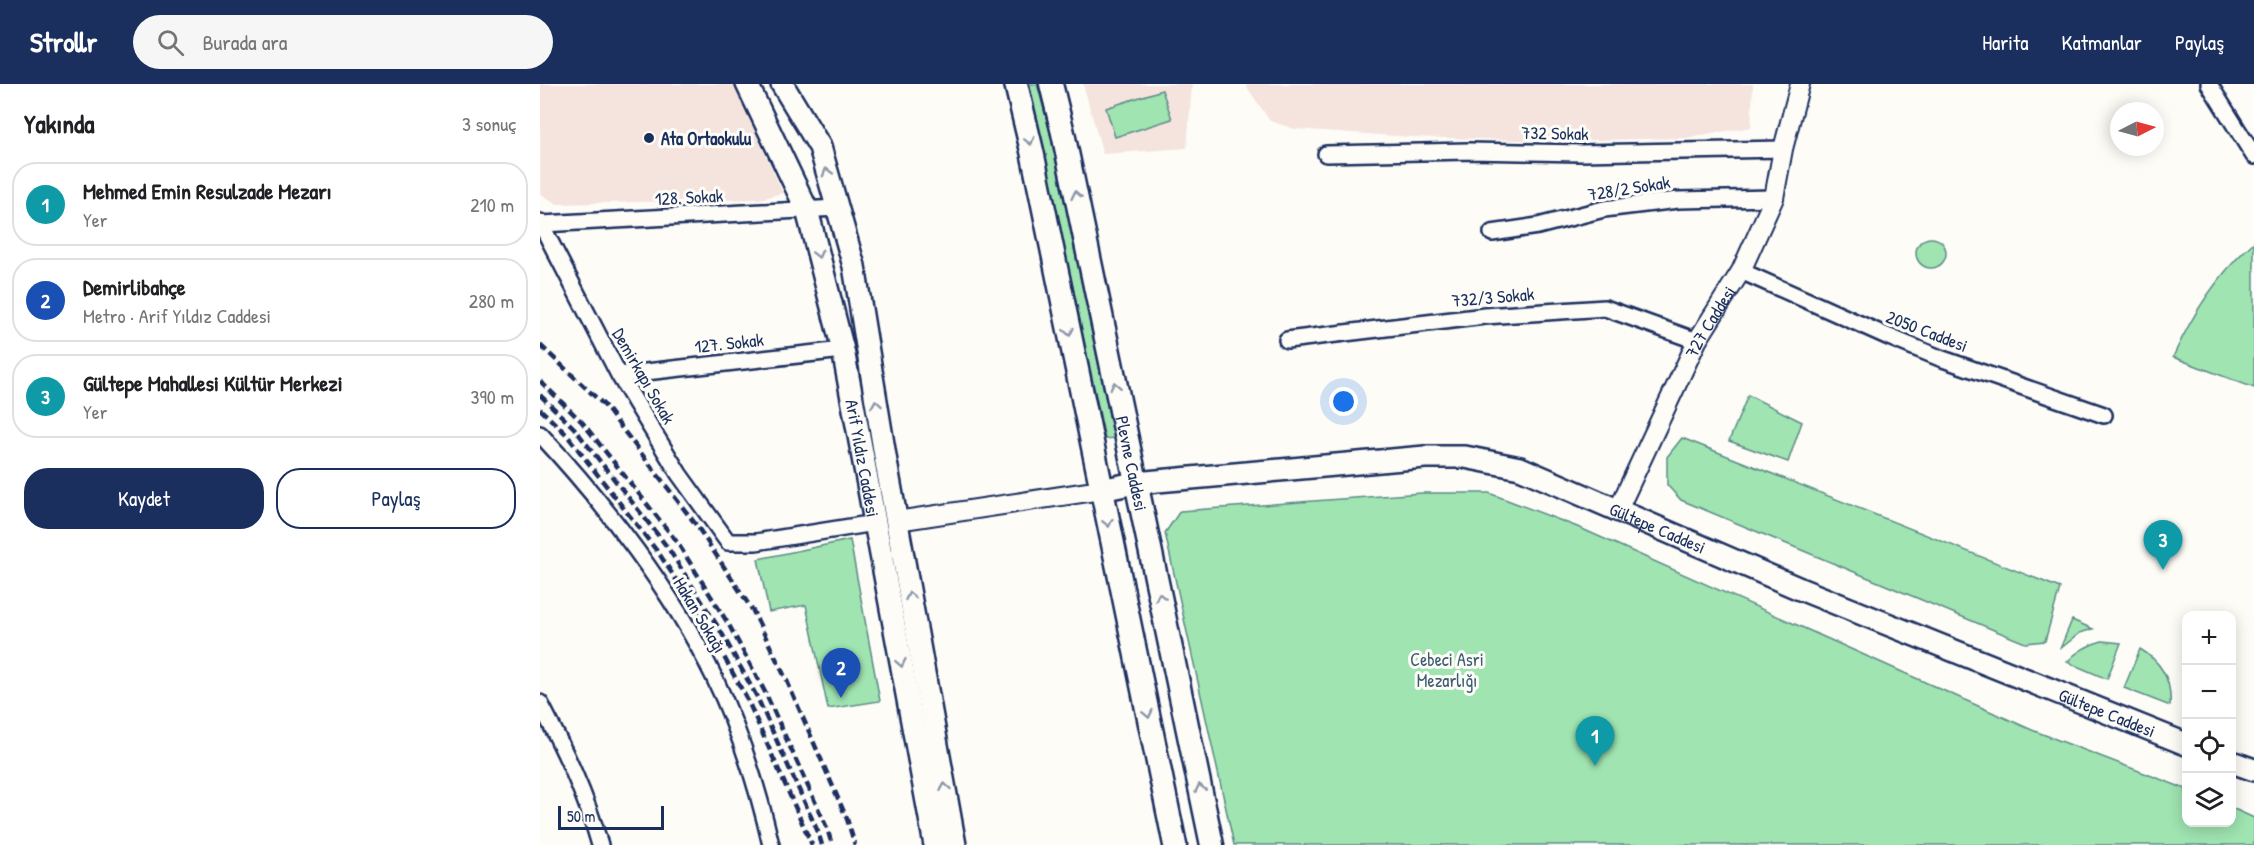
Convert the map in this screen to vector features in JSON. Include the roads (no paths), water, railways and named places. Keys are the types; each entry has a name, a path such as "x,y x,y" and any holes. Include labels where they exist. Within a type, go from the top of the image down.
{"main road":[{"name":"Arif Yıldız Caddesi","path":"747,84 807,210 843,350 935,845"},
{"name":"Arif Yıldız Caddesi","path":"782,84 820,147 854,266 955,845"},
{"name":"Plevne Caddesi","path":"1016,84 1032,151 1175,845"},
{"name":"Plevne Caddesi","path":"1051,84 1066,145 1212,845"},
{"name":"Gültepe Caddesi","path":"1101,490 1136,483 1425,457 1465,457 1520,468 1617,512 1800,589 2182,742"},
{"path":"2236,763 2254,770"}],"street":[{"name":"727 Caddesi","path":"1787,84 1788,128"},
{"name":"727 Caddesi","path":"1617,512 1697,341 1741,271 1774,198 1783,149 1800,84"},
{"path":"2209,84 2254,156"},
{"name":"732 Sokak","path":"1326,154 1783,149"},
{"name":"728/2 Sokak","path":"1492,233 1538,226 1604,209 1678,200 1774,198"},
{"name":"128. Sokak","path":"541,223 837,208"},
{"name":"Demirkapı Sokak","path":"541,223 619,375 679,474 728,542 756,542 875,523"},
{"name":"2050 Caddesi","path":"1741,271 1899,342 2104,415"},
{"name":"732/3 Sokak","path":"1287,340 1485,316 1605,308 1697,341"},
{"name":"127. Sokak","path":"619,375 843,350"},
{"name":"Hakan Sokağı","path":"540,434 566,462 644,561 714,677 739,736 761,804 771,845"},
{"path":"897,521 1101,490"},
{"path":"540,703 566,753 593,819 600,845"}],"railway":[{"path":"540,345 604,405 697,526 753,611 787,681 847,819 855,845"},
{"path":"540,381 582,422 677,542 729,625 765,692 827,828 832,845"},
{"path":"540,395 574,428 668,548 720,630 757,697 822,845"},
{"path":"540,409 566,434 660,555 712,635 748,701 812,845"}],"place":[{"name":"Ata Ortaokulu","path":"649,138"},
{"name":"Gültepe Mahallesi Kültür Merkezi","path":"2163,570"},
{"name":"Demirlibahçe","path":"841,698"},
{"name":"Mehmed Emin Resulzade Mezarı","path":"1595,766"}],"park label":[{"name":"Cebeci Asri Mezarlığı","path":"1447,669"}]}
